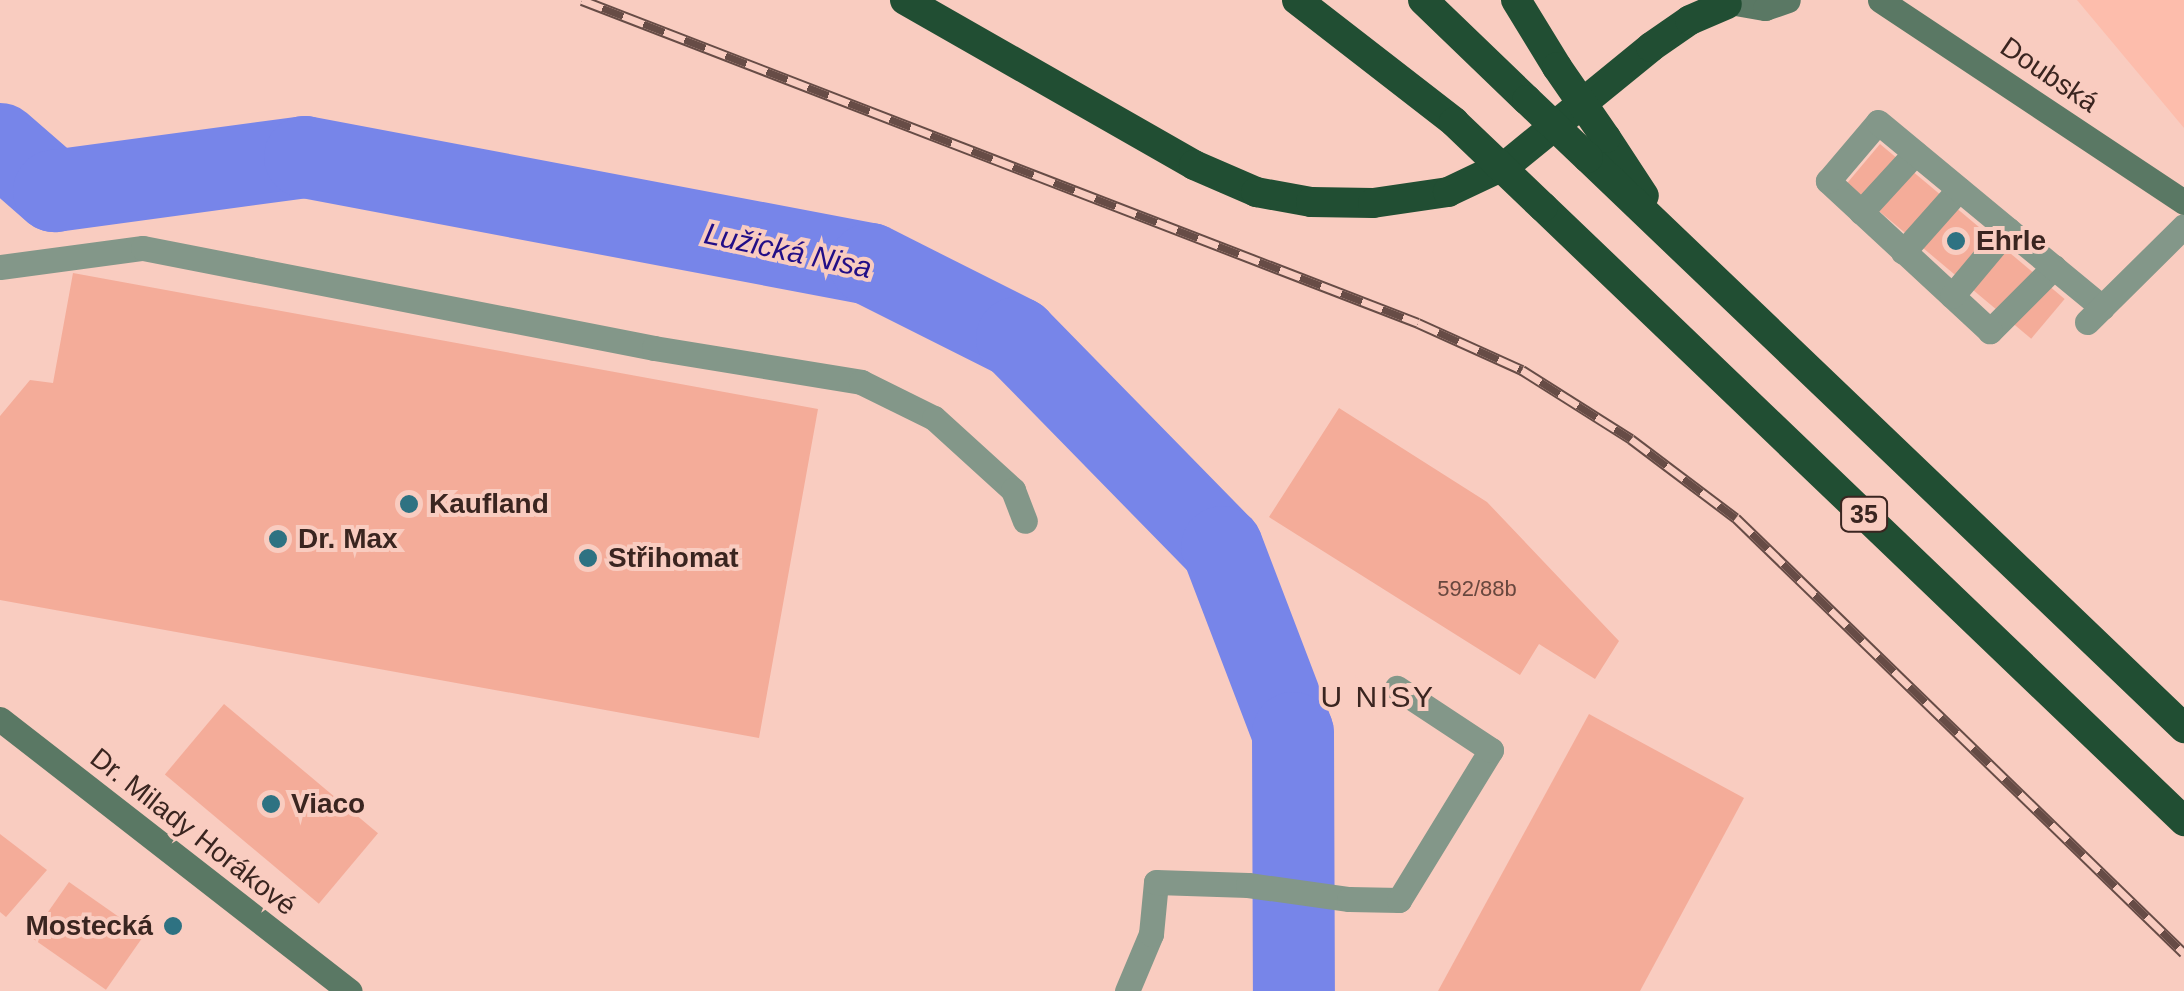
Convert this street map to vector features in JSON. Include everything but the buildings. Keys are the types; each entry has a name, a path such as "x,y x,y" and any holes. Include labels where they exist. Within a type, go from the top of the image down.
{"highway":[{"path":"905,0 1209,171 1274,195 1310,202 1373,203 1448,192 1496,170 1651,47 1723,2"},
{"path":"1297,0 1454,122"},
{"name":"35","path":"1326,0 2184,821"},
{"name":"35","path":"1423,0 1527,100 1597,148 1676,244 2184,728"},
{"path":"1516,0 1557,67 1597,148"}],"street":[{"path":"1723,2 1765,8 1788,0"},
{"name":"Doubská","path":"1880,0 2184,202"},
{"path":"2054,268 1990,331 1828,181 1878,122 2054,268 2094,314 2184,226"},
{"path":"1861,212 1915,153"},
{"path":"1903,252 1959,189"},
{"path":"1952,296 2008,229"},
{"path":"0,267 143,248 654,348 861,382 934,418 1013,490 1025,521"},
{"path":"1128,991 1150,934 1156,882 1248,885 1399,900 1491,750 1397,688"},
{"name":"Dr. Milady Horákové","path":"0,719 350,991"}],"shaded area":[{"path":"2077,0 2184,0 2184,128"}],"waterway":[{"name":"Lužická Nisa","path":"0,144 54,191 305,157 870,264 1017,338 1222,547 1293,733 1294,991"}],"railway":[{"path":"582,0 1418,323 1522,370 1631,439 1736,518 2184,953"}],"place":[{"name":"Ehrle","path":"1956,241"},
{"name":"Kaufland","path":"409,504"},
{"name":"Dr. Max","path":"278,539"},
{"name":"Střihomat","path":"588,558"},
{"name":"Viaco","path":"271,804"},
{"name":"Mostecká","path":"173,926"}],"district":[{"name":"U NISY","path":"1378,697"}]}
